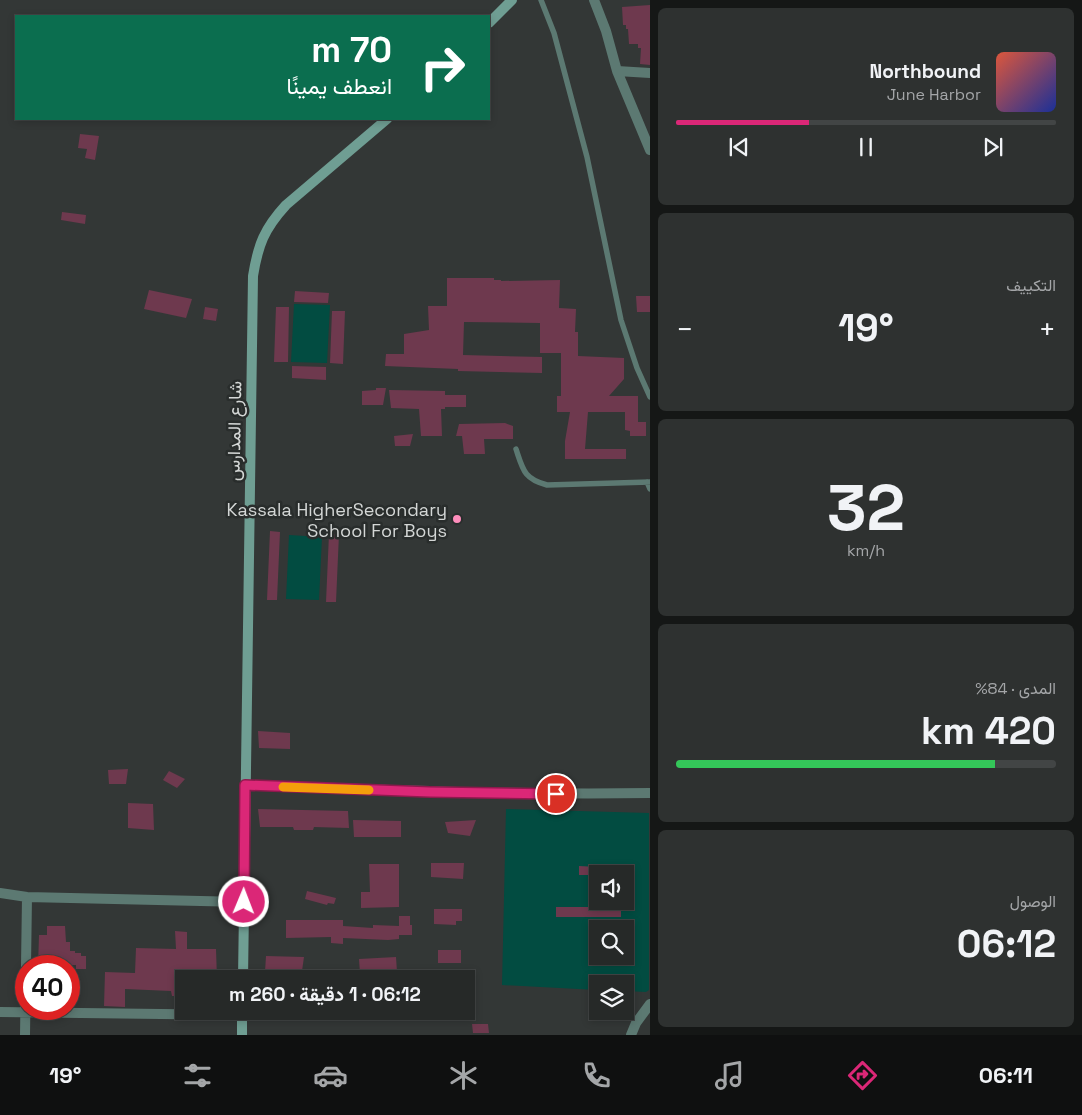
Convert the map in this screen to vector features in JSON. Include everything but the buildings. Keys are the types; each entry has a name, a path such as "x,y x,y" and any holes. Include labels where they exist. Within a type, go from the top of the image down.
{"street":[{"path":"490,22 512,0"},
{"path":"594,0 606,31 617,71 650,150"},
{"path":"617,71 650,73"},
{"name":"شارع المدارس","path":"243,970 253,276 256,252 272,220 386,120"},
{"path":"245,785 430,792 650,793"},
{"path":"0,893 27,897 244,902"},
{"path":"26,955 27,897"},
{"path":"631,1035 636,1023 650,1004"},
{"path":"0,1012 15,1012"},
{"path":"80,1012 175,1013"},
{"path":"25,1020 25,1035"},
{"path":"242,1020 242,1035"}],"lane":[{"path":"541,0 554,33 588,157 621,320 637,368 650,397"},
{"path":"516,449 522,465 534,482 547,485 648,482 650,489"}],"green space":[{"path":"294,304 330,305 327,363 291,362"},
{"path":"289,535 322,537 319,600 286,599"},
{"path":"506,809 649,813 649,990 646,992 634,991 634,975 589,975 589,990 502,985"}],"slow traffic":[{"path":"283,787 369,790"}],"place":[{"name":"Kassala HigherSecondary School For Boys","path":"457,519"}],"route":[{"path":"244,902 245,785 430,792 556,794"}]}
